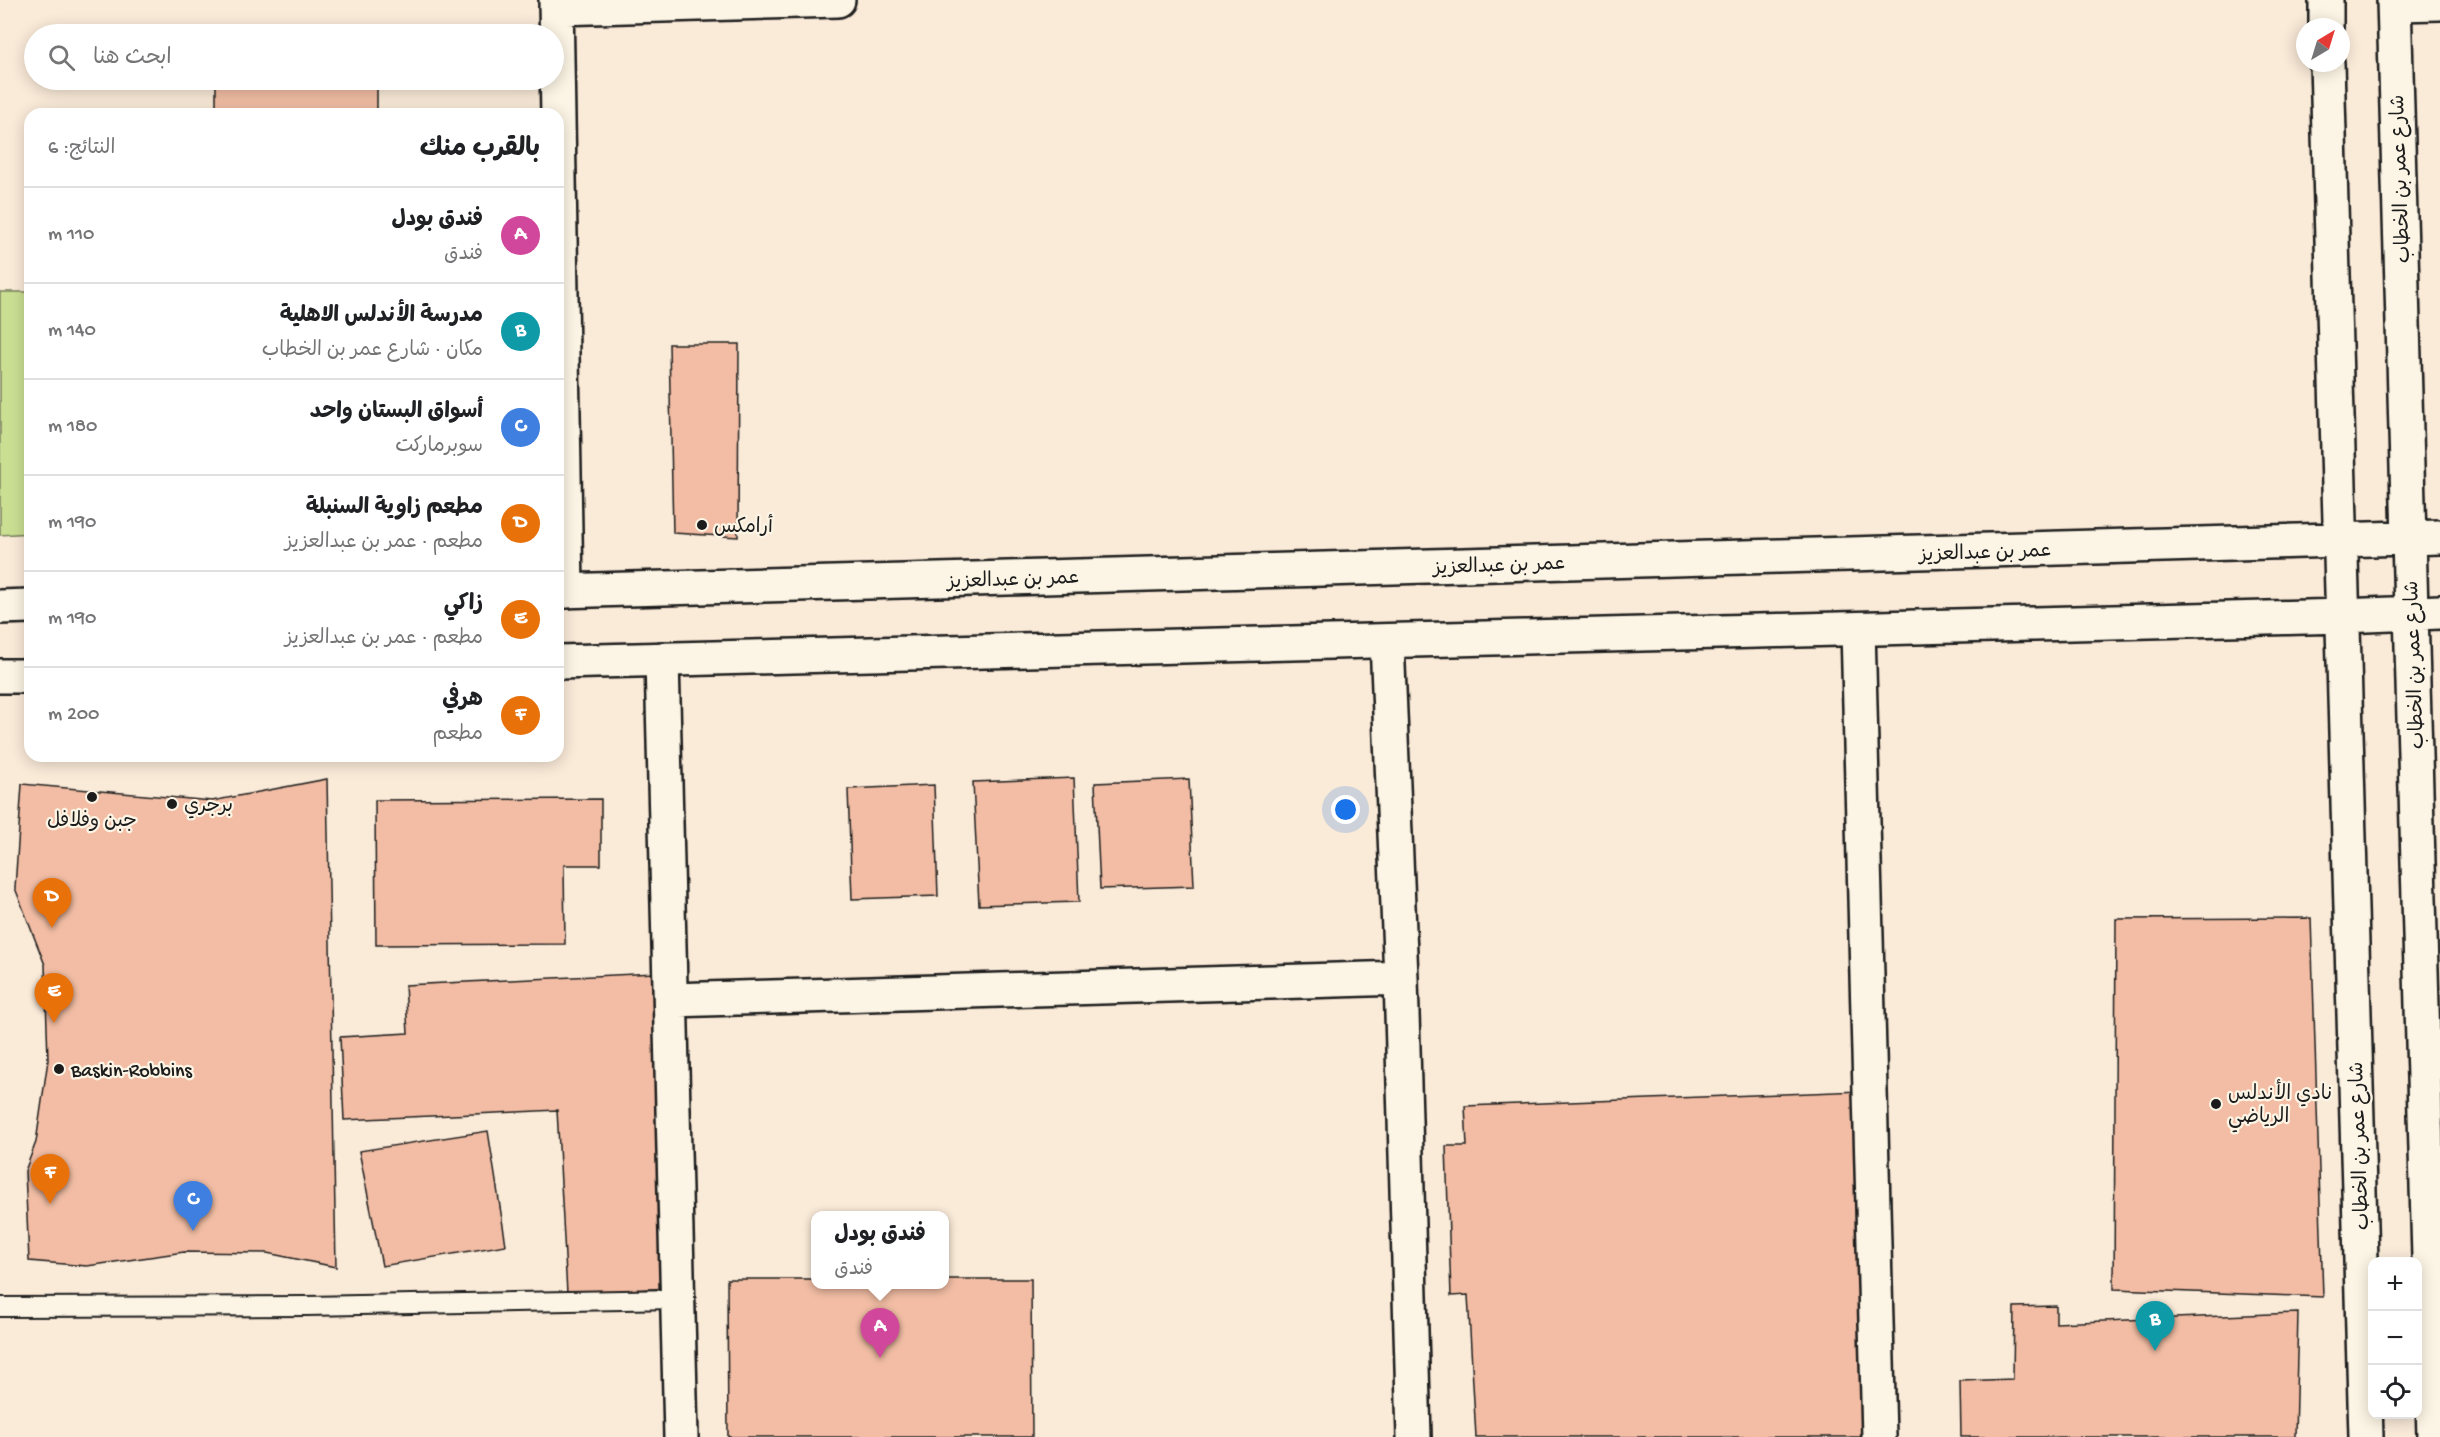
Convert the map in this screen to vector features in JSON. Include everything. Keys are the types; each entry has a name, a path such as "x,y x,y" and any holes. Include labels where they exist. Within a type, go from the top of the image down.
{"street":[{"path":"556,24 556,4 838,0"},
{"path":"2326,0 2326,18"},
{"path":"2395,2 2440,3"},
{"name":"شارع عمر بن الخطاب","path":"2395,2 2425,538 2434,1437"},
{"name":"شارع عمر بن الخطاب","path":"2327,72 2366,1437"},
{"path":"557,90 557,108"},
{"name":"عمر بن عبدالعزيز","path":"564,591 2425,538"},
{"path":"0,607 24,606"},
{"path":"564,662 2426,613"},
{"path":"1858,629 1880,1437"},
{"path":"1387,641 1401,978 1414,1437"},
{"path":"662,659 681,1437"},
{"path":"0,676 24,676"},
{"path":"671,1000 1401,978"}],"lane":[{"path":"0,1306 296,1306 678,1299"}],"green space":[{"path":"0,292 24,292 24,533 0,535"}],"building":[{"path":"216,90 377,90 377,108 216,108"},
{"path":"669,344 739,344 738,537 673,533"},
{"path":"1074,778 1079,902 979,905 973,782"},
{"path":"327,779 336,1267 267,1253 184,1252 87,1266 29,1261 25,1171 36,1142 48,1060 45,965 15,888 22,784 212,801"},
{"path":"1189,779 1194,886 1100,889 1095,783"},
{"path":"934,785 938,896 852,899 848,789"},
{"path":"601,799 601,865 564,865 565,944 376,945 375,800"},
{"name":"نادي الأندلس الرياضي","path":"2311,918 2323,1297 2114,1289 2116,919"},
{"path":"655,973 672,1288 567,1293 557,1110 344,1120 340,1037 408,1033 405,985"},
{"path":"1862,1091 1869,1437 1476,1437 1468,1295 1451,1296 1446,1146 1467,1146 1465,1106"},
{"path":"488,1131 506,1245 382,1266 359,1151"},
{"path":"727,1279 811,1279 811,1289 949,1289 949,1279 1031,1279 1032,1437 728,1437"},
{"path":"2056,1306 2056,1323 2298,1313 2295,1437 1961,1437 1960,1381 2013,1379 2014,1307"}],"place":[{"name":"أرامكس","path":"702,525"},
{"name":"جبن وفلافل","path":"92,797"},
{"name":"برجري","path":"172,804"},
{"name":"مطعم زاوية السنبلة","path":"52,928"},
{"name":"زاكي","path":"54,1023"},
{"name":"Baskin-Robbins","path":"59,1069"},
{"name":"نادي الأندلس الرياضي","path":"2216,1104"},
{"name":"هرفي","path":"50,1204"},
{"name":"أسواق البستان واحد","path":"193,1231"},
{"name":"مدرسة الأندلس الاهلية","path":"2155,1351"},
{"name":"فندق بودل","path":"880,1358"}]}
